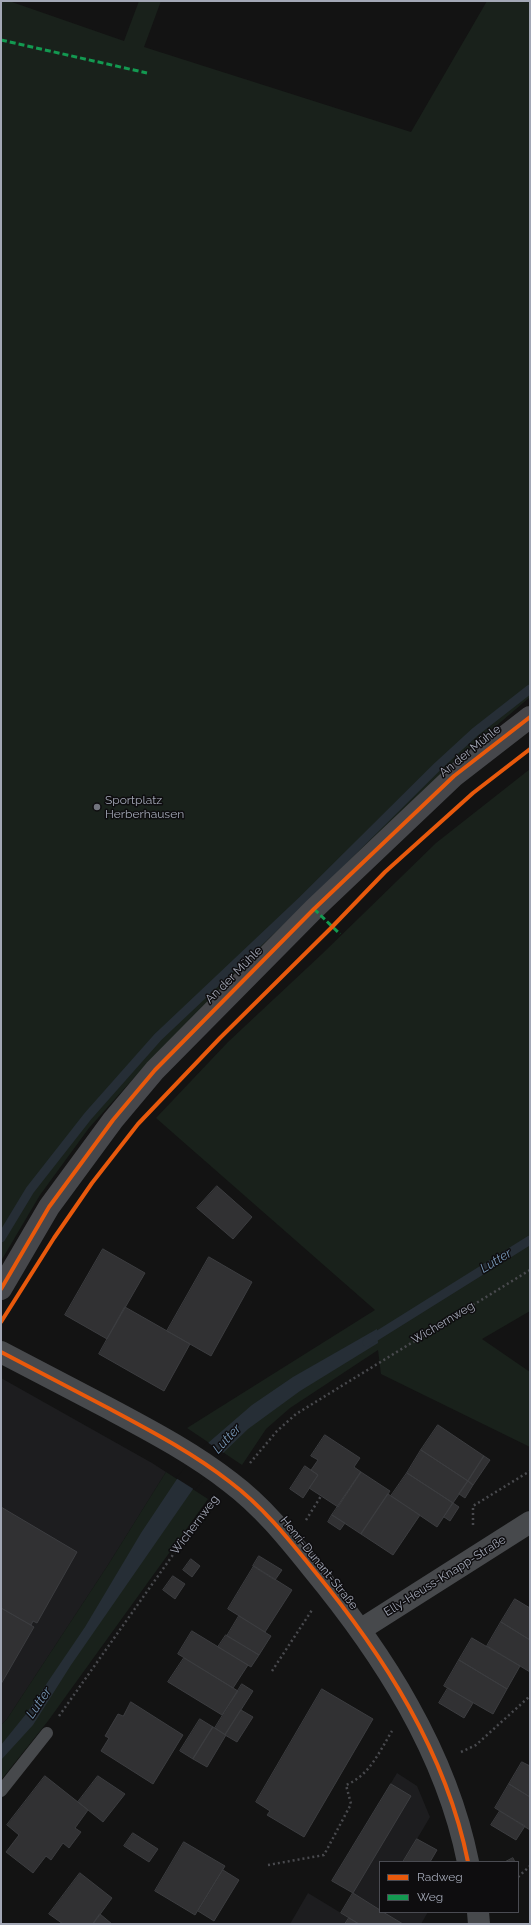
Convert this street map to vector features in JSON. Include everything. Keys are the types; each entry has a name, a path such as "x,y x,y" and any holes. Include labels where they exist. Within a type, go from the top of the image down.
{"street":[{"name":"An der Mühle","path":"1,1289 49,1207 113,1120 155,1070 314,910 454,776 530,717"},
{"name":"Henri-Dunant-Straße","path":"1,1352 173,1442 229,1481 259,1507 291,1542 328,1587 360,1630 396,1683 408,1704 437,1765 457,1818 468,1861"},
{"name":"Elly-Heuss-Knapp-Straße","path":"360,1630 530,1522"},
{"path":"478,1913 479,1924"}],"lane":[{"path":"1,1791 47,1733"}],"path":[{"path":"473,1558 473,1506 530,1471"},
{"path":"272,1671 328,1587"},
{"path":"437,1765 476,1745 530,1696"},
{"path":"268,1865 324,1855 351,1804 346,1784 360,1777 369,1769 408,1704"},
{"path":"519,1876 530,1866"}],"shaded area":[{"path":"1,1 9,1 124,41 139,1 161,1 144,47 411,132 487,1 530,1 530,697 446,769 141,1070 89,1128 40,1195 1,1261"},
{"path":"530,769 530,1311 482,1339 530,1372 530,1447 381,1374 378,1350 290,1408 266,1429 242,1465 187,1428 375,1310 156,1118 228,1042 322,954 436,843"},
{"path":"1,1378 166,1472 108,1565 7,1719 1,1725"},
{"path":"166,1472 208,1499 48,1721 1,1780 1,1725 7,1719 108,1565"},
{"path":"397,1773 417,1786 430,1817 417,1839 437,1850 431,1861 379,1861 379,1913 427,1913 421,1924 290,1924 308,1893 341,1913 353,1893 332,1881"}],"water":[{"path":"377,1329 378,1343 300,1391 248,1429 223,1453 193,1489 71,1665 33,1725 1,1760 1,1745 26,1714 85,1627 141,1533 177,1479 208,1443 252,1405 293,1377"}],"pier":[{"path":"207,1442 225,1454 195,1490 176,1478"}],"building":[{"path":"217,1186 252,1217 233,1239 197,1208"},
{"path":"103,1249 145,1273 107,1339 65,1315"},
{"path":"209,1257 252,1282 211,1356 167,1331"},
{"path":"125,1307 190,1344 164,1391 99,1354"},
{"path":"438,1425 484,1456 468,1481 421,1450"},
{"path":"325,1435 360,1458 354,1467 361,1472 338,1507 309,1488 318,1475 311,1470 318,1460 311,1456"},
{"path":"421,1450 468,1481 453,1503 407,1473"},
{"path":"484,1456 490,1460 473,1485 468,1481"},
{"path":"305,1466 318,1475 303,1498 290,1489"},
{"path":"361,1472 390,1491 361,1534 332,1515"},
{"path":"407,1473 453,1503 437,1527 391,1496"},
{"path":"468,1481 473,1485 465,1498 459,1494"},
{"path":"388,1494 420,1515 393,1555 361,1534"},
{"path":"453,1503 459,1507 450,1521 444,1517"},
{"path":"1,1507 77,1552 37,1623 33,1621 31,1625 1,1608"},
{"path":"332,1515 345,1523 340,1530 328,1522"},
{"path":"259,1556 282,1570 275,1580 253,1566"},
{"path":"191,1559 200,1566 192,1577 183,1570"},
{"path":"254,1566 292,1590 265,1632 228,1609"},
{"path":"173,1576 185,1584 175,1599 163,1590"},
{"path":"515,1599 530,1608 530,1640 501,1622"},
{"path":"1,1608 34,1627 1,1684"},
{"path":"239,1616 271,1636 259,1655 227,1636"},
{"path":"501,1622 530,1640 530,1672 487,1646"},
{"path":"192,1631 248,1665 233,1688 178,1654"},
{"path":"226,1635 259,1655 251,1667 218,1647"},
{"path":"472,1638 520,1666 507,1689 459,1660"},
{"path":"184,1658 238,1691 222,1715 168,1682"},
{"path":"459,1660 507,1689 493,1714 444,1686"},
{"path":"242,1684 253,1691 225,1735 215,1728"},
{"path":"448,1688 473,1703 464,1718 439,1703"},
{"path":"322,1689 373,1719 304,1837 267,1815 270,1811 256,1802"},
{"path":"131,1702 183,1735 153,1784 101,1751 109,1738 105,1736 118,1714 123,1716"},
{"path":"241,1710 253,1717 237,1742 225,1735"},
{"path":"200,1719 213,1727 193,1759 180,1751"},
{"path":"213,1727 226,1735 207,1767 193,1759"},
{"path":"522,1762 530,1766 530,1797 509,1784"},
{"path":"45,1776 88,1810 75,1828 81,1832 69,1848 63,1843 51,1860 46,1856 33,1873 6,1852 19,1835 7,1825"},
{"path":"98,1776 125,1794 103,1822 78,1802"},
{"path":"391,1784 411,1796 353,1893 332,1881"},
{"path":"509,1784 530,1797 530,1830 495,1808"},
{"path":"500,1811 525,1826 516,1840 491,1825"},
{"path":"133,1833 158,1849 149,1862 124,1846"},
{"path":"417,1839 437,1850 431,1861 404,1861"},
{"path":"184,1842 225,1866 195,1915 155,1891"},
{"path":"513,1858 514,1861 507,1861"},
{"path":"223,1870 239,1880 214,1921 198,1911"},
{"path":"80,1873 112,1898 93,1924 63,1924 49,1914"},
{"path":"353,1893 379,1909 379,1913 385,1913 403,1924 359,1924 341,1913"},
{"path":"100,1914 112,1924 93,1924"},
{"path":"349,1918 359,1924 345,1924"}],"waterway":[{"path":"1,1238 30,1190 88,1116 158,1037 303,900 438,766 475,732 530,689"},
{"name":"Lutter","path":"367,1342 530,1240"}],"marked path":[{"path":"1,40 147,73"},
{"path":"314,909 340,934"}],"cycle path":[{"path":"1,1289 49,1207 113,1120 155,1070 314,909 454,776 530,717"},
{"path":"1,1322 54,1238 92,1183 138,1124 220,1038 385,872 473,793 530,749"},
{"path":"1,1352 125,1417 187,1452 216,1471 242,1491 274,1522 338,1601 363,1635 387,1670 408,1706 428,1743 444,1782 458,1821 468,1861"}],"place":[{"name":"Sportplatz Herberhausen","path":"97,807"}]}
